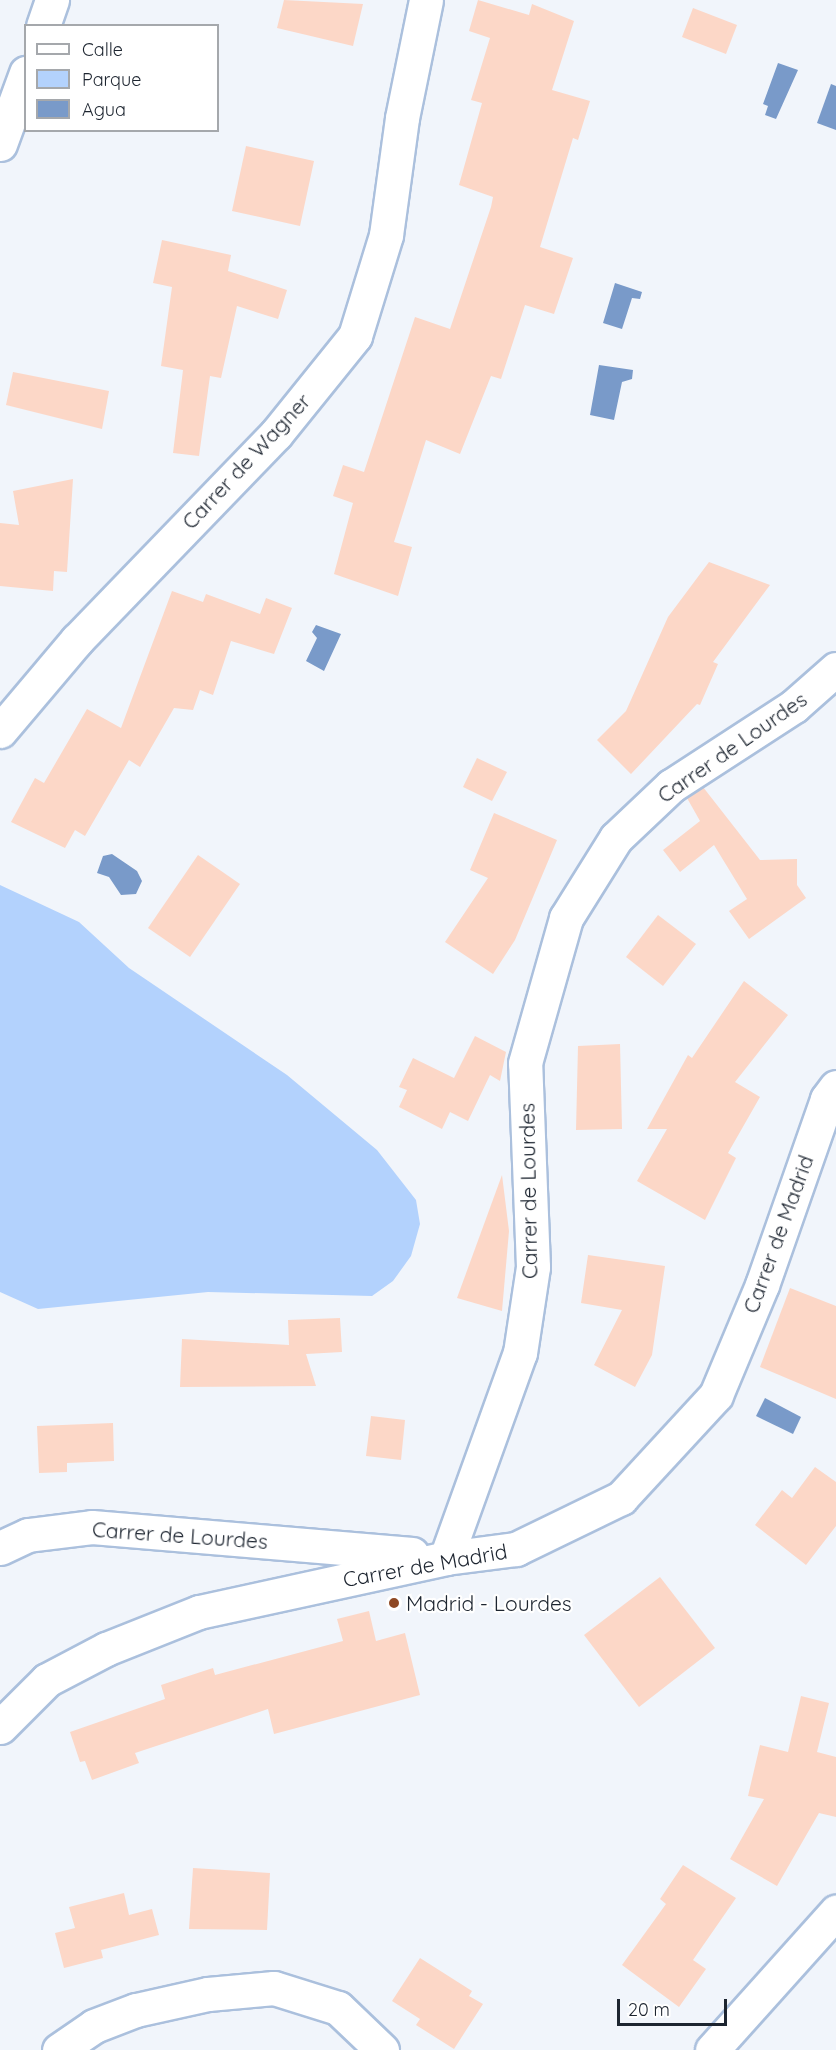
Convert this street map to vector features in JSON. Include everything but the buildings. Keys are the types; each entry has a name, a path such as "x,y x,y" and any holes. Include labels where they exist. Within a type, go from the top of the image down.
{"street":[{"path":"44,24 52,0"},
{"name":"Carrer de Wagner","path":"0,731 77,640 276,434 354,336 386,235 402,118 426,0"},
{"path":"0,144 24,78"},
{"name":"Carrer de Lourdes","path":"0,1548 28,1535 92,1527 446,1558 520,1353 533,1268 525,1063 566,918 616,838 671,786 794,706 836,669"},
{"name":"Carrer de Madrid","path":"0,1727 47,1680 106,1649 199,1612 446,1558 516,1549 621,1498 716,1395 762,1285 827,1099 836,1087"},
{"path":"712,2050 836,1912"},
{"path":"59,2050 94,2026 136,2010 208,1994 274,1988 338,2008 382,2050"}],"green space":[{"path":"0,885 79,922 129,968 287,1075 377,1150 416,1200 420,1224 411,1256 393,1281 372,1296 208,1292 38,1309 0,1292"}],"water":[{"path":"778,63 798,70 776,119 765,115 768,106 763,104"},
{"path":"831,84 836,86 836,130 817,123"},
{"path":"615,283 642,292 640,299 632,298 622,329 603,323"},
{"path":"599,365 633,370 632,379 622,382 614,420 590,415"},
{"path":"316,625 341,634 324,671 306,661 317,638 312,632"},
{"path":"112,854 137,871 142,881 136,894 121,895 109,877 97,873 103,856"},
{"path":"765,1398 801,1417 793,1434 756,1416"}],"place":[{"name":"Madrid - Lourdes","path":"394,1603"}]}
